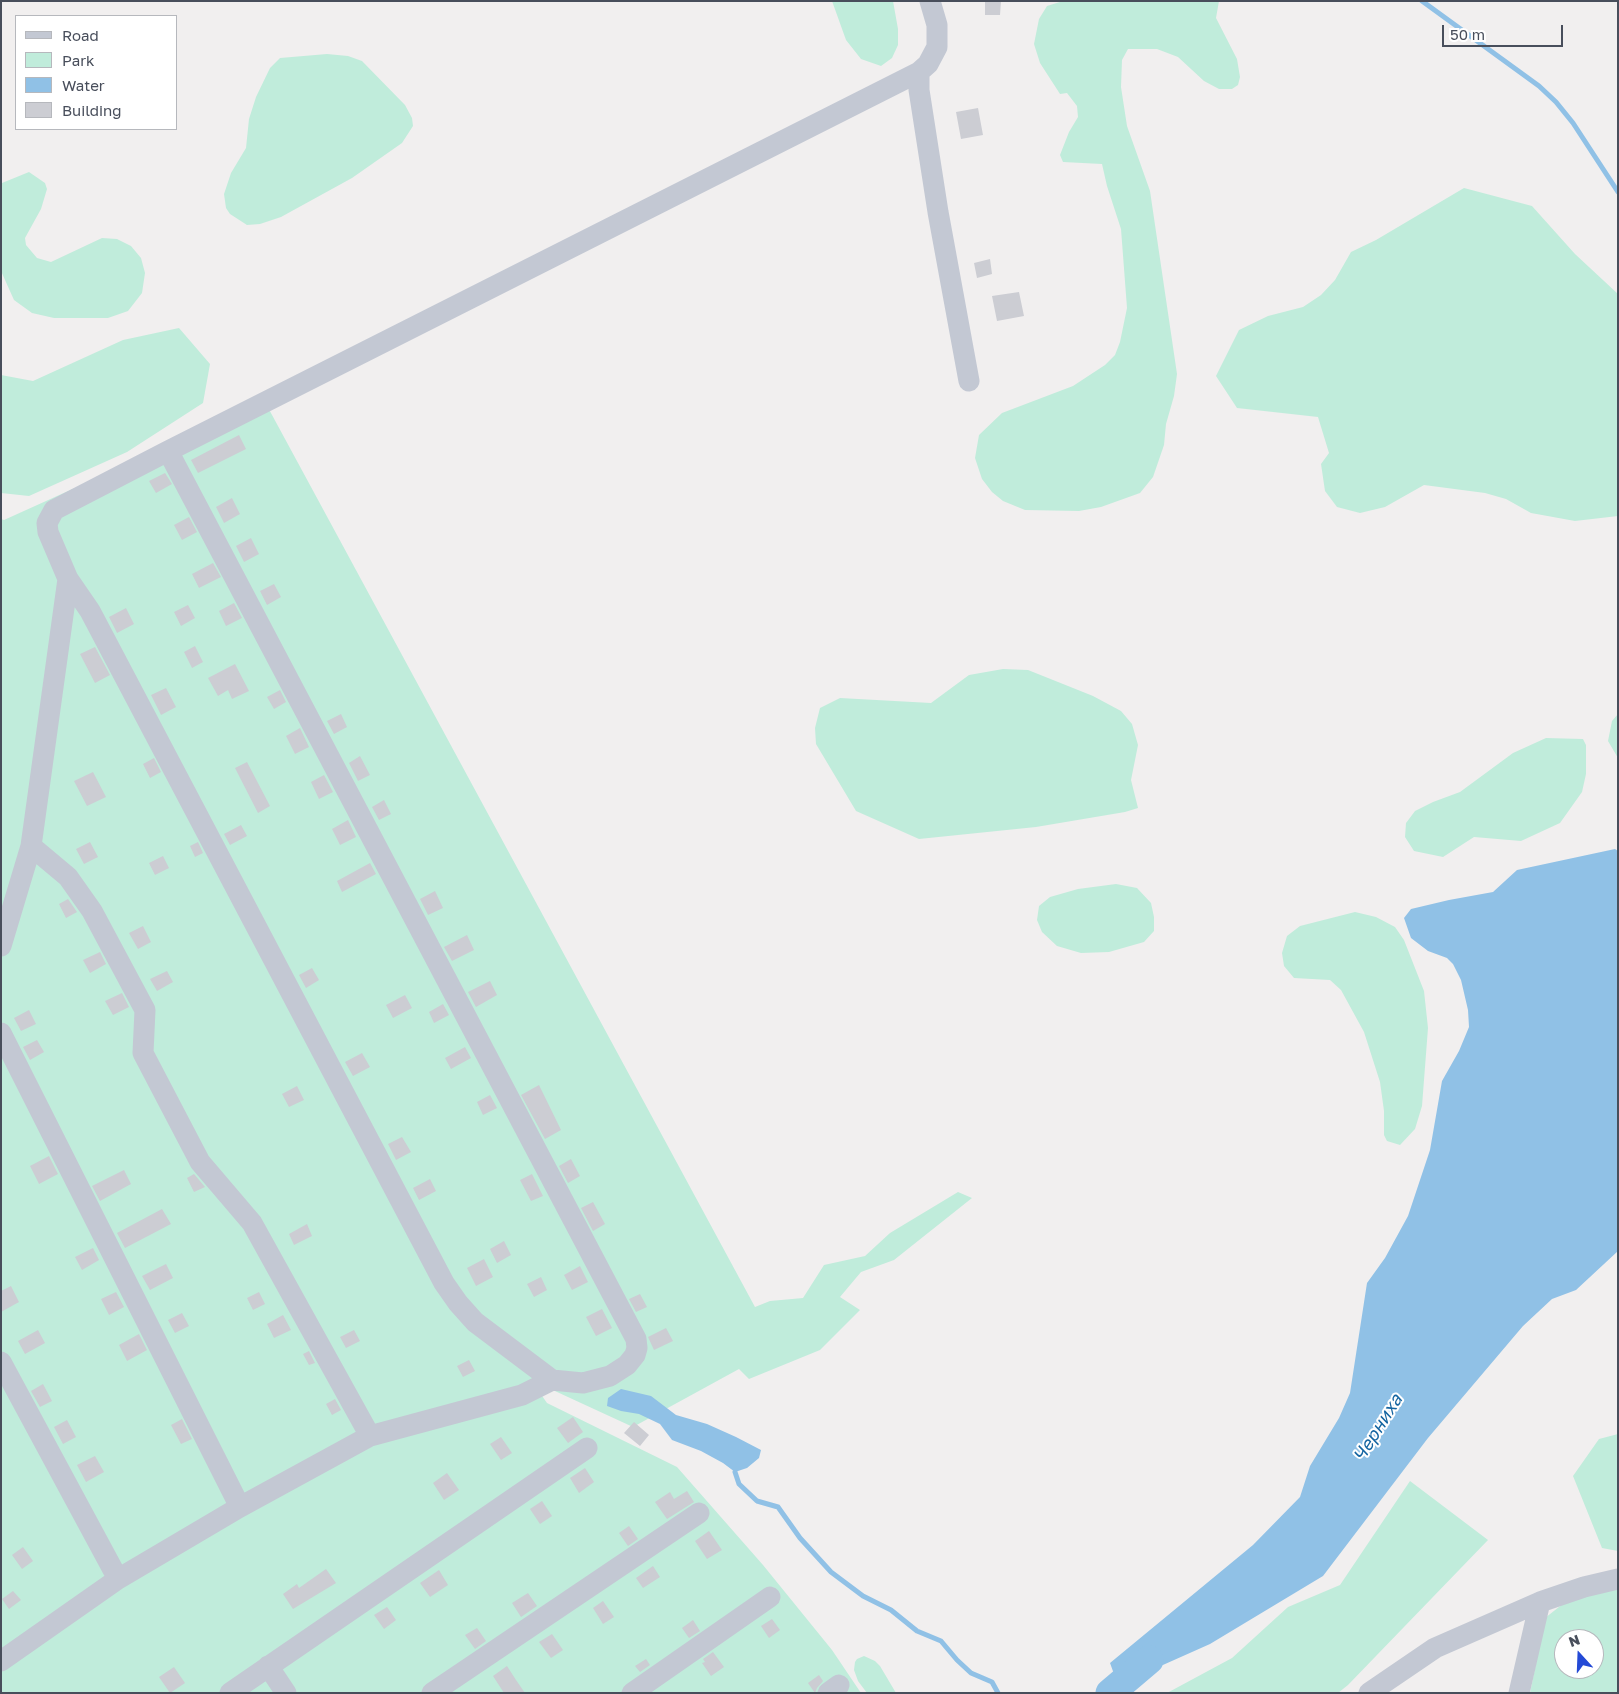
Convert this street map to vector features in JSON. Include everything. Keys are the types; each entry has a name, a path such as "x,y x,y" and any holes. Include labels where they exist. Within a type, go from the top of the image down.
{"street":[{"path":"168,451 636,1340 635,1355 627,1365 610,1376 583,1383 552,1380 475,1322 444,1284 90,611 68,579 48,532 47,523 54,510 168,451 919,72 928,64 937,47 936,26 930,1"},
{"path":"919,72 919,90 938,212 969,381"},
{"path":"1,946 31,846 68,579"},
{"path":"31,846 68,877 92,911 146,1010 143,1052 200,1162 252,1223 370,1436"},
{"path":"1,1033 240,1507"},
{"path":"1,1362 118,1579"},
{"path":"1,1661 118,1579 240,1507 370,1436 522,1395 552,1380"},
{"path":"230,1693 587,1448"},
{"path":"432,1693 699,1513"},
{"path":"1368,1693 1435,1648 1540,1602 1584,1587 1618,1580"},
{"path":"632,1693 770,1597"},
{"path":"1519,1693 1540,1602"},
{"path":"268,1666 286,1693"}],"green space":[{"path":"832,1 893,1 898,29 898,45 892,58 881,66 861,59 846,40"},
{"path":"1063,1 1219,1 1216,18 1237,59 1240,77 1238,85 1232,89 1219,89 1204,81 1178,57 1157,49 1128,49 1122,60 1121,87 1127,126 1150,191 1177,374 1174,396 1166,424 1164,445 1153,477 1140,493 1101,507 1079,511 1025,510 1003,501 992,492 982,479 975,458 979,435 1002,413 1073,386 1105,365 1115,355 1120,342 1127,308 1121,229 1102,164 1063,162 1060,155 1069,132 1078,117 1077,106 1067,93 1060,94 1040,63 1034,44 1039,19 1047,6"},
{"path":"327,54 348,56 362,61 405,105 412,118 413,126 402,143 352,178 281,217 260,224 247,225 230,214 226,208 224,194 231,173 246,148 249,119 256,97 270,68 280,58"},
{"path":"29,172 45,183 47,189 41,209 25,238 26,245 37,258 51,262 102,238 117,239 131,246 141,258 145,273 142,293 128,311 108,318 54,318 32,313 14,300 1,271 1,186 2,183"},
{"path":"1464,188 1532,206 1575,254 1618,294 1618,516 1575,521 1531,513 1506,499 1485,493 1424,485 1385,507 1360,513 1337,507 1325,491 1321,464 1329,453 1318,417 1237,408 1216,376 1239,330 1268,316 1303,307 1321,295 1335,280 1351,252 1376,240"},
{"path":"179,328 210,364 203,403 127,452 29,496 1,493 1,375 33,381 123,340"},
{"path":"265,402 755,1307 770,1301 803,1298 824,1265 865,1256 890,1233 958,1192 972,1198 894,1260 861,1272 840,1297 860,1310 820,1350 749,1379 739,1369 633,1427 531,1380 547,1403 677,1467 763,1565 832,1650 861,1693 1,1693 1,519 4,520"},
{"path":"1003,669 1028,670 1093,696 1121,711 1132,724 1138,745 1131,780 1138,808 1125,812 1036,827 919,839 856,811 816,744 815,728 820,708 840,698 931,703 969,675"},
{"path":"1618,714 1618,758 1608,741 1612,721"},
{"path":"1546,738 1583,739 1586,745 1586,774 1582,792 1560,823 1521,841 1474,837 1443,857 1414,851 1405,837 1406,823 1415,811 1460,792 1513,753"},
{"path":"1116,884 1137,888 1151,903 1154,931 1144,942 1109,952 1081,953 1057,946 1042,932 1037,920 1039,906 1050,897 1078,889"},
{"path":"1355,912 1376,917 1395,927 1404,940 1424,991 1428,1028 1422,1106 1415,1129 1400,1145 1387,1141 1384,1135 1384,1111 1380,1082 1364,1032 1341,990 1330,980 1294,978 1284,966 1282,953 1287,936 1300,926"},
{"path":"1618,1434 1618,1551 1602,1548 1573,1476 1599,1439"},
{"path":"1410,1481 1488,1540 1348,1685 1338,1693 1167,1693 1232,1658 1288,1607 1340,1585"},
{"path":"1618,1582 1618,1693 1530,1693 1545,1618 1578,1592"},
{"path":"864,1656 875,1661 880,1666 896,1693 867,1693 858,1681 854,1670 857,1659"}],"water":[{"path":"1615,849 1618,851 1618,1251 1576,1290 1552,1299 1523,1326 1428,1438 1323,1576 1210,1644 1118,1685 1110,1663 1253,1545 1300,1497 1310,1466 1339,1418 1350,1393 1367,1283 1385,1258 1408,1216 1430,1150 1442,1081 1459,1051 1469,1027 1468,1010 1461,980 1453,964 1447,958 1428,951 1411,938 1404,918 1411,909 1493,892 1517,870"},
{"path":"621,1389 651,1396 676,1415 707,1424 736,1437 761,1450 759,1458 747,1468 735,1472 701,1451 672,1440 660,1424 639,1414 607,1406 608,1398"}],"building":[{"path":"985,1 1001,1 1000,15 985,15"},
{"path":"978,108 983,135 961,139 956,112"},
{"path":"990,259 992,274 977,278 974,263"},
{"path":"1019,292 1024,316 997,321 992,296"},
{"path":"239,435 246,449 198,473 191,460"},
{"path":"165,473 172,484 156,493 149,481"},
{"path":"232,498 240,514 224,523 216,507"},
{"path":"189,517 197,532 182,540 174,525"},
{"path":"251,538 259,554 244,562 236,546"},
{"path":"213,563 221,577 199,588 192,574"},
{"path":"274,584 281,597 267,605 260,591"},
{"path":"234,603 242,618 226,626 219,611"},
{"path":"188,605 195,618 181,626 174,612"},
{"path":"126,608 134,624 117,633 109,617"},
{"path":"195,646 203,662 192,668 184,652"},
{"path":"95,647 110,675 95,683 80,654"},
{"path":"235,664 249,691 232,699 228,690 218,696 208,678"},
{"path":"166,688 176,707 161,715 151,695"},
{"path":"280,690 286,702 274,709 267,697"},
{"path":"341,714 347,727 334,734 327,721"},
{"path":"300,728 309,747 295,754 286,736"},
{"path":"360,756 370,775 358,781 349,763"},
{"path":"154,758 161,772 150,778 143,764"},
{"path":"247,762 270,806 258,813 235,768"},
{"path":"93,772 106,797 87,806 74,781"},
{"path":"324,775 333,792 319,799 311,782"},
{"path":"384,800 391,814 379,820 372,807"},
{"path":"348,820 356,837 340,845 332,829"},
{"path":"241,825 247,836 230,845 224,834"},
{"path":"90,842 98,857 84,864 76,849"},
{"path":"198,842 203,853 195,857 190,846"},
{"path":"163,856 169,868 155,875 149,863"},
{"path":"370,863 376,874 342,892 337,881"},
{"path":"435,891 443,908 428,915 420,899"},
{"path":"68,899 77,912 66,918 59,904"},
{"path":"143,926 151,942 138,949 129,933"},
{"path":"467,935 474,950 452,961 444,947"},
{"path":"100,952 106,964 90,973 83,960"},
{"path":"312,968 319,980 306,988 299,975"},
{"path":"167,971 173,982 157,991 150,979"},
{"path":"490,981 497,995 476,1007 468,992"},
{"path":"122,993 129,1007 113,1015 105,1001"},
{"path":"405,995 412,1008 393,1018 386,1005"},
{"path":"443,1004 449,1015 434,1023 429,1012"},
{"path":"29,1010 36,1024 21,1031 14,1018"},
{"path":"37,1040 44,1052 30,1060 23,1047"},
{"path":"465,1047 471,1058 451,1069 445,1058"},
{"path":"362,1053 370,1067 353,1076 345,1062"},
{"path":"539,1085 561,1130 545,1139 521,1095"},
{"path":"297,1086 304,1100 289,1107 282,1094"},
{"path":"490,1095 497,1108 483,1115 477,1102"},
{"path":"402,1137 411,1152 396,1160 388,1144"},
{"path":"49,1156 58,1174 39,1184 30,1166"},
{"path":"571,1159 580,1176 568,1183 559,1166"},
{"path":"124,1170 131,1184 100,1201 92,1186"},
{"path":"194,1174 205,1187 194,1192 187,1178"},
{"path":"532,1174 543,1196 531,1201 520,1180"},
{"path":"430,1179 436,1191 419,1200 413,1188"},
{"path":"593,1202 605,1224 593,1231 581,1208"},
{"path":"162,1209 171,1224 125,1248 117,1233"},
{"path":"307,1224 312,1236 294,1245 289,1234"},
{"path":"504,1241 511,1255 497,1263 490,1249"},
{"path":"93,1248 99,1260 82,1270 75,1257"},
{"path":"484,1259 493,1277 476,1286 467,1268"},
{"path":"166,1264 173,1278 150,1290 142,1276"},
{"path":"580,1266 588,1282 572,1290 564,1275"},
{"path":"541,1277 547,1290 534,1297 527,1284"},
{"path":"11,1286 19,1302 1,1312 1,1291"},
{"path":"116,1292 124,1307 109,1315 101,1299"},
{"path":"259,1292 265,1304 253,1310 247,1298"},
{"path":"640,1294 647,1307 636,1312 629,1299"},
{"path":"602,1309 612,1328 596,1336 586,1317"},
{"path":"182,1313 189,1326 175,1333 168,1320"},
{"path":"283,1315 291,1330 274,1338 267,1324"},
{"path":"666,1328 673,1341 654,1350 648,1337"},
{"path":"38,1330 45,1343 25,1354 18,1341"},
{"path":"354,1330 360,1341 346,1348 340,1337"},
{"path":"139,1334 147,1350 127,1361 119,1345"},
{"path":"309,1351 315,1363 309,1365 303,1354"},
{"path":"469,1360 475,1371 463,1377 457,1366"},
{"path":"43,1384 52,1401 40,1407 31,1391"},
{"path":"335,1399 341,1410 332,1415 326,1404"},
{"path":"573,1417 583,1432 568,1443 557,1428"},
{"path":"182,1419 192,1439 181,1444 171,1425"},
{"path":"67,1420 76,1437 63,1444 54,1427"},
{"path":"634,1422 649,1435 640,1446 624,1433"},
{"path":"501,1437 512,1453 501,1460 490,1444"},
{"path":"95,1456 104,1472 86,1482 77,1465"},
{"path":"585,1468 594,1482 579,1493 570,1478"},
{"path":"447,1473 459,1490 444,1500 433,1483"},
{"path":"687,1491 694,1502 667,1519 655,1502 670,1492 674,1499"},
{"path":"542,1501 552,1516 540,1524 530,1509"},
{"path":"629,1526 638,1539 628,1546 619,1533"},
{"path":"709,1531 722,1550 707,1559 695,1541"},
{"path":"23,1547 33,1561 22,1569 12,1555"},
{"path":"653,1566 660,1577 643,1588 636,1578"},
{"path":"326,1569 336,1583 293,1609 283,1594 297,1584 299,1588"},
{"path":"439,1570 448,1585 430,1597 420,1583"},
{"path":"13,1591 21,1600 9,1609 2,1599"},
{"path":"528,1593 537,1606 521,1617 512,1603"},
{"path":"603,1601 614,1617 603,1624 593,1608"},
{"path":"387,1607 396,1620 384,1629 374,1615"},
{"path":"772,1619 780,1630 769,1638 761,1626"},
{"path":"693,1620 700,1631 689,1638 682,1628"},
{"path":"477,1628 486,1641 475,1649 465,1635"},
{"path":"552,1634 563,1650 551,1658 539,1642"},
{"path":"713,1652 724,1667 711,1676 702,1663 705,1662 703,1659"},
{"path":"646,1659 650,1665 640,1672 635,1666"},
{"path":"507,1666 525,1693 504,1693 493,1676"},
{"path":"174,1667 185,1683 170,1693 159,1677"},
{"path":"819,1675 823,1681 815,1693 808,1683"}],"waterway":[{"path":"1422,1 1539,86 1556,102 1573,123 1618,192"},
{"path":"735,1472 739,1484 757,1501 778,1507 800,1538 831,1572 863,1596 891,1610 917,1631 941,1641 971,1673 992,1682 998,1693"},
{"name":"Черниха","path":"1110,1693 1149,1660"}]}
